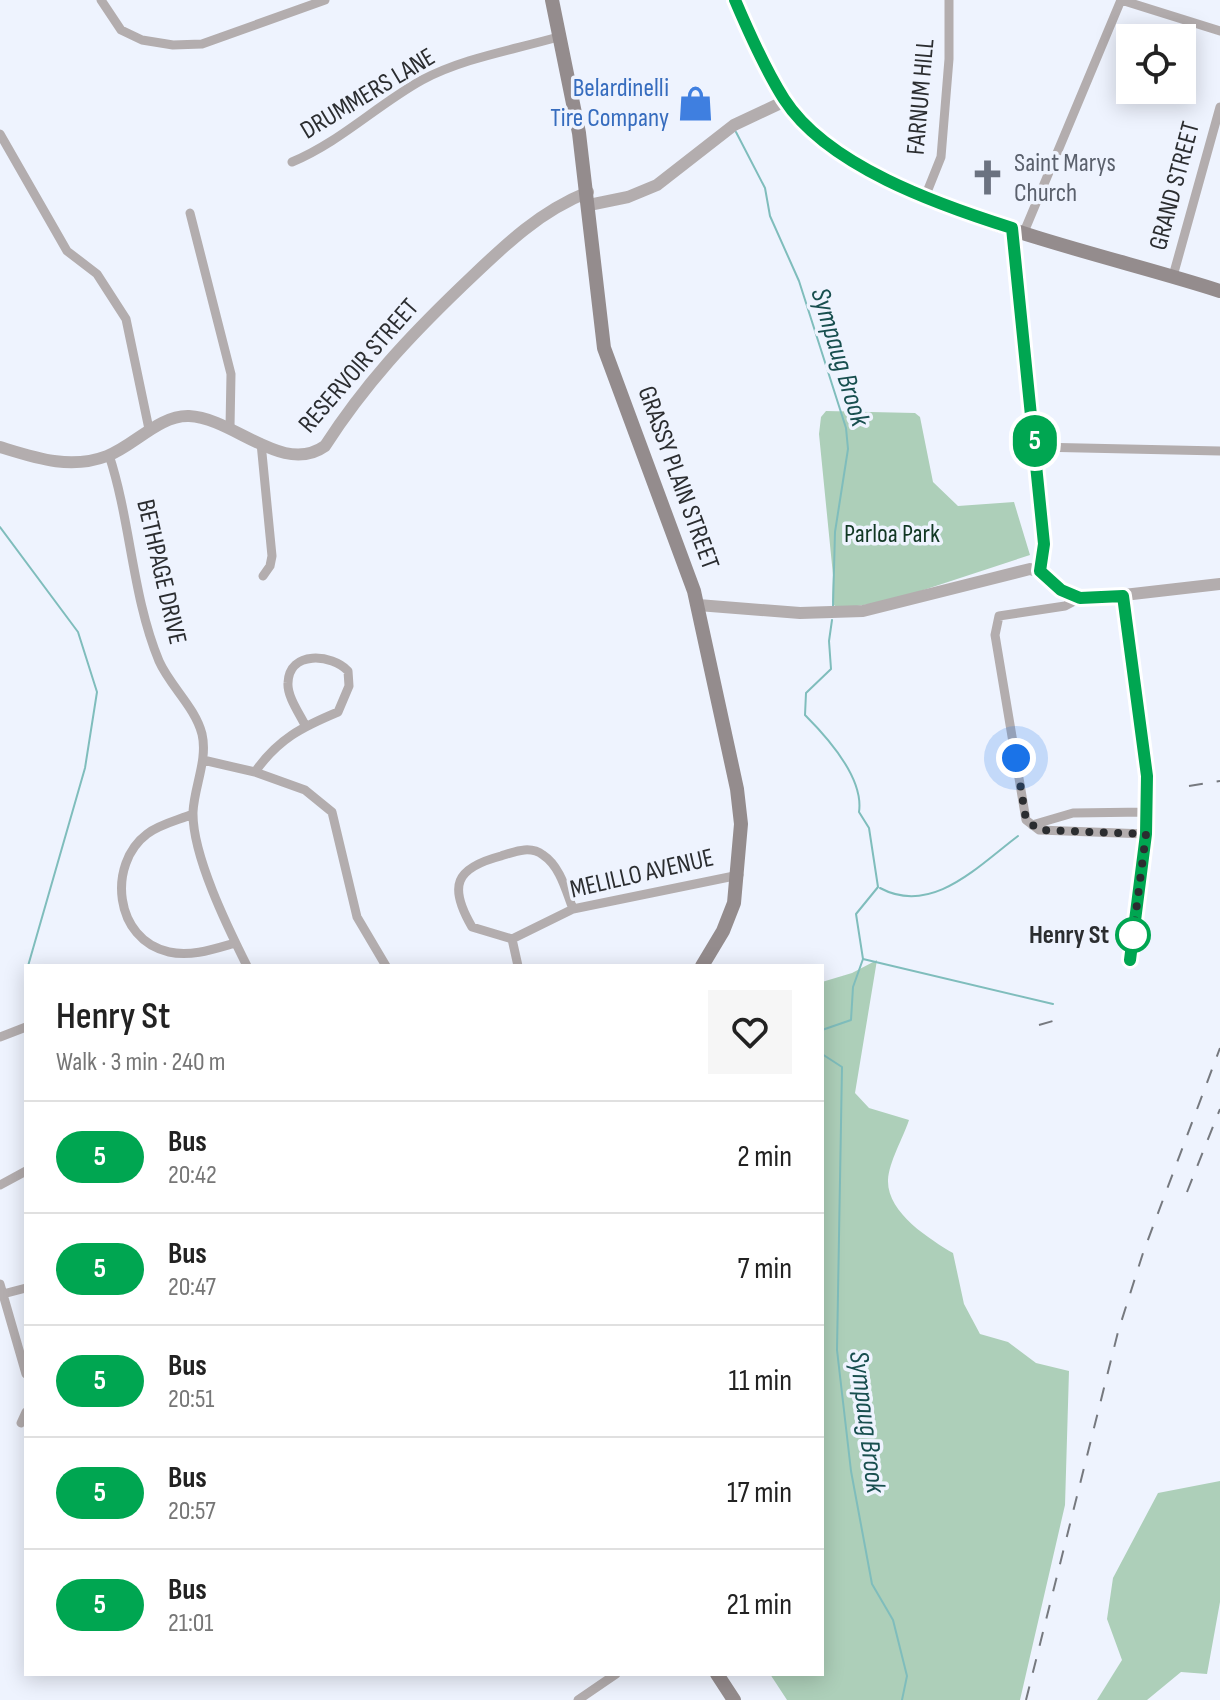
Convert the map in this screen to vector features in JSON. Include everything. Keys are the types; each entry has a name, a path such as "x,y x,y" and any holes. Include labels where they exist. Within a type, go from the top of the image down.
{"main road":[{"name":"GRASSY PLAIN STREET","path":"552,0 588,199 604,348 698,605 737,789 741,824 739,875 723,931 703,964"},
{"path":"735,0 785,101 818,135 839,151 925,197 1018,230 1220,291"},
{"path":"718,1676 734,1700"}],"street":[{"path":"101,0 121,30 142,40 173,45 202,44 325,0"},
{"name":"FARNUM HILL","path":"925,197 941,157 949,59 949,0"},
{"path":"1040,571 1044,544 1018,230 1121,0 1220,31"},
{"name":"DRUMMERS LANE","path":"292,162 324,149 425,79 471,61 558,37"},
{"name":"RESERVOIR STREET","path":"0,447 55,462 75,463 109,455 149,429 187,416 230,427 292,456 305,456 325,446 394,351 531,221 588,199 628,197 657,185 734,125 785,101"},
{"name":"GRAND STREET","path":"1173,276 1220,107"},
{"path":"0,134 67,251 97,274 126,319 149,429"},
{"path":"190,213 231,374 230,427"},
{"path":"261,443 272,556 263,576"},
{"path":"1036,447 1220,451"},
{"name":"BETHPAGE DRIVE","path":"109,455 124,509 144,616 160,663 202,734 203,760 193,814 207,876 246,964"},
{"path":"698,605 800,613 863,611 1030,569 1040,571 1061,590 1080,598 1220,584"},
{"path":"1123,596 1147,776 1146,834 1130,960"},
{"path":"1080,598 1071,605 999,616 995,635 1026,820 1039,830 1146,834"},
{"path":"255,772 270,751 305,725 338,712 349,686 348,671 339,661 324,656 304,660 289,677 287,687 305,725"},
{"path":"203,760 255,772 305,790 332,812 357,917 385,964"},
{"path":"1032,825 1073,813 1146,812"},
{"path":"193,814 147,834 126,859 120,881 122,905 139,935 166,952 190,953 235,943"},
{"path":"518,964 512,939 472,927 460,907 457,892 462,876 473,864 527,849 543,854 560,874 573,909"},
{"name":"MELILLO AVENUE","path":"512,939 573,909 739,875"},
{"path":"0,1037 24,1028"},
{"path":"0,1185 24,1172"},
{"path":"24,1288 2,1289 24,1367"},
{"path":"21,1423 24,1416"},
{"path":"578,1700 613,1676"}],"green space":[{"name":"Parloa Park","path":"826,411 915,413 920,417 933,482 958,506 1014,502 1030,555 890,601 837,609 832,602 833,575 819,434 821,417"},
{"path":"877,960 855,1093 869,1108 909,1120 889,1173 894,1203 912,1224 953,1253 964,1304 980,1334 1008,1342 1036,1363 1069,1371 1065,1505 1020,1700 787,1700 771,1676 824,1676 824,981 852,973"},
{"path":"1220,1481 1220,1602 1207,1674 1181,1672 1147,1700 1097,1700 1122,1660 1107,1619 1113,1578 1158,1493"}],"waterway":[{"name":"Sympaug Brook","path":"736,132 765,188 770,216 799,281 846,428 848,449 835,532 833,606"},
{"path":"0,527 78,632 97,692 85,768 29,964"},
{"name":"Sympaug Brook","path":"824,1029 851,1020 853,987 863,959 856,914 878,887 869,828 859,812 856,786 834,747 805,715 806,693 831,669 829,641 832,620"},
{"path":"880,888 899,895 918,896 936,892 954,884 1018,836"},
{"path":"863,959 1053,1004"},
{"name":"Sympaug Brook","path":"824,1055 842,1067 837,1350 851,1471 872,1584 893,1620 907,1676 902,1700"}],"railway":[{"path":"1189,786 1220,781"},
{"path":"1039,1025 1053,1021"},
{"path":"1026,1700 1118,1332 1143,1253 1220,1048"},
{"path":"1187,1192 1220,1109"}],"bus line":[{"name":"5","path":"735,0 785,101 818,135 864,166 925,197 1012,228 1044,544 1040,571 1061,590 1080,598 1123,596 1147,776 1146,834 1130,960"}],"place":[{"name":"Belardinelli Tire Company","path":"695,103"},
{"name":"Saint Marys Church","path":"988,178"},
{"name":"Henry St","path":"1133,935"}],"route":[{"path":"1016,758 1026,820 1039,830 1146,834 1133,935"}]}
